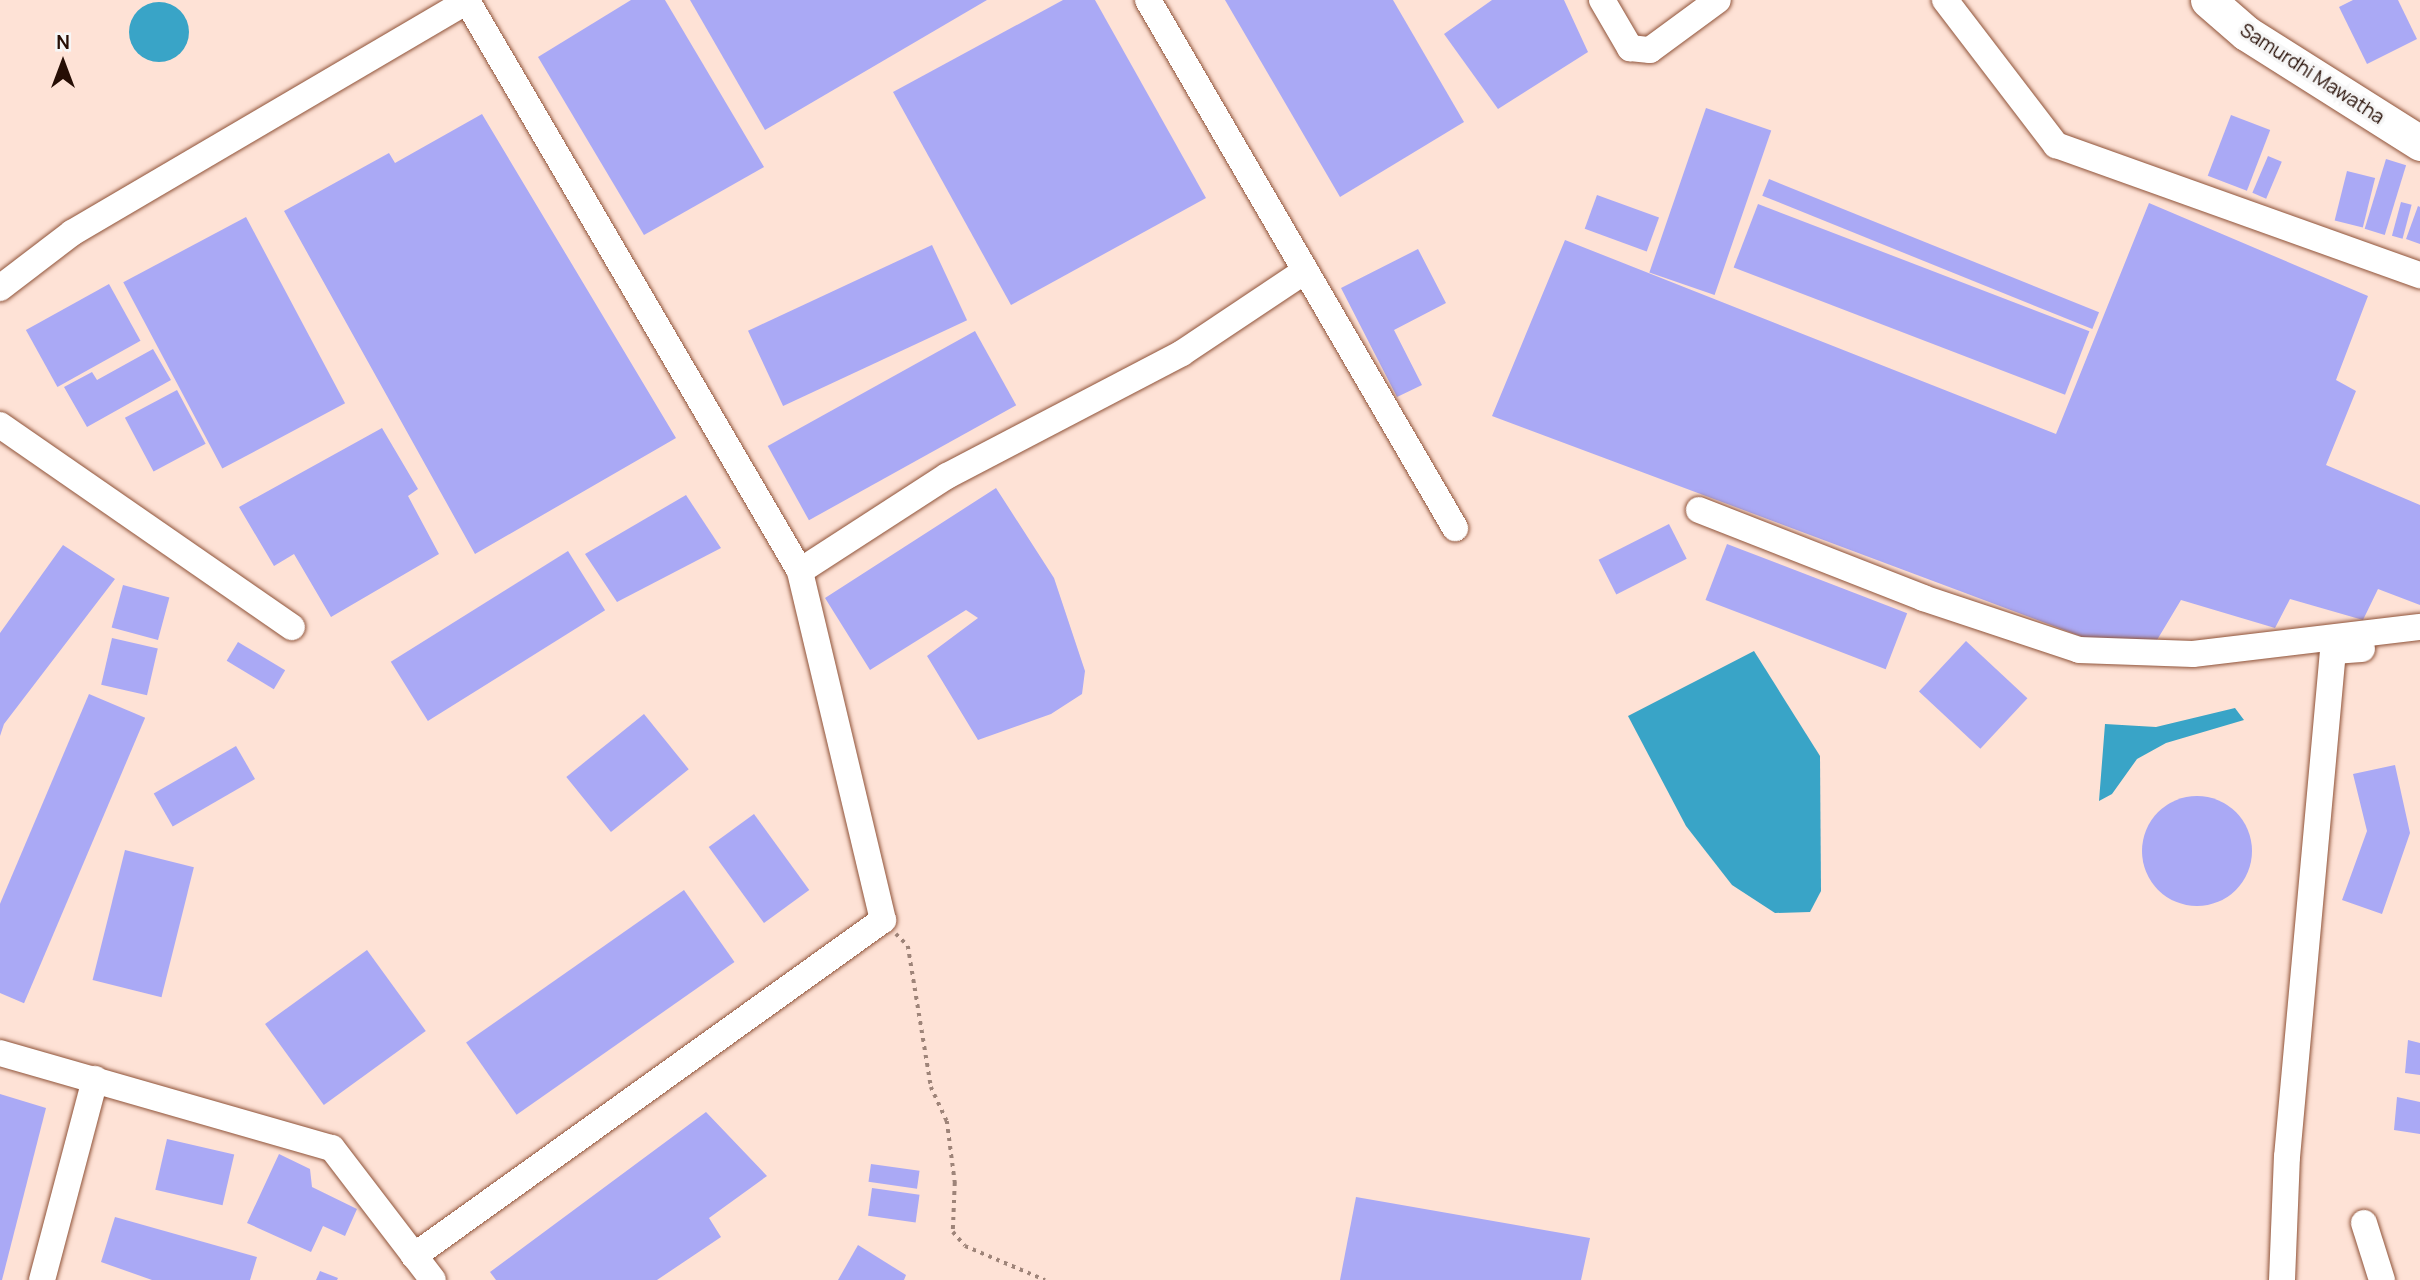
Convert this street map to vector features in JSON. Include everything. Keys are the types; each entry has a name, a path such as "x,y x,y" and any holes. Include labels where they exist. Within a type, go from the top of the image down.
{"main road":[{"name":"Samurdhi Mawatha","path":"2208,0 2246,33 2420,143"}],"street":[{"path":"0,288 72,233 468,0 800,571 883,920 414,1256"},
{"path":"1148,0 1455,528"},
{"path":"1602,0 1630,48 1650,50 1717,0"},
{"path":"1945,0 2056,145 2420,275"},
{"path":"800,571 947,476 1182,353 1305,271"},
{"path":"0,425 292,627"},
{"path":"1699,510 1923,598 2078,650 2193,654 2420,627"},
{"path":"2282,1280 2287,1157 2333,652 2420,644"},
{"path":"0,1053 332,1148 433,1280"},
{"path":"42,1280 95,1079"},
{"path":"2364,1223 2382,1280"}],"path":[{"path":"883,920 908,946 919,993 931,1087 947,1121 956,1183 953,1232 965,1246 1045,1280"}],"water":[{"path":"153,2 165,2 184,15 189,32 187,44 176,57 165,62 153,62 134,49 129,38 129,26 142,7"},
{"path":"1754,651 1820,756 1821,891 1810,912 1775,913 1732,885 1686,826 1628,716"},
{"path":"2235,708 2244,720 2166,743 2137,759 2112,794 2099,801 2105,724 2156,727"}],"building":[{"path":"631,0 665,0 764,167 644,235 538,57"},
{"path":"690,0 987,0 765,130"},
{"path":"1063,0 1095,0 1206,198 1011,305 893,92"},
{"path":"1225,0 1393,0 1464,122 1340,197"},
{"path":"1492,0 1564,0 1588,52 1498,109 1444,34"},
{"path":"2353,0 2398,0 2417,39 2367,64 2339,7"},
{"path":"1706,108 1771,130 1715,295 1649,273"},
{"path":"482,114 676,438 475,554 284,211 389,153 395,163"},
{"path":"2231,115 2270,130 2247,191 2208,176"},
{"path":"2268,156 2282,162 2266,199 2252,193"},
{"path":"2386,159 2406,165 2385,235 2365,229"},
{"path":"2347,171 2375,178 2363,228 2335,220"},
{"path":"1769,179 2099,312 2092,329 1762,196"},
{"path":"1597,195 1659,218 1647,251 1585,229"},
{"path":"2401,202 2412,205 2403,239 2392,236"},
{"path":"2149,203 2368,296 2336,380 2356,391 2326,465 2420,505 2420,605 2378,589 2363,620 2290,599 2275,628 2181,600 2151,650 2083,637 1492,416 1565,240 2056,434"},
{"path":"1758,204 2089,331 2065,395 1734,267"},
{"path":"2418,206 2420,207 2420,244 2406,239"},
{"path":"246,217 345,403 222,469 123,282"},
{"path":"932,245 967,320 783,406 748,331"},
{"path":"1418,249 1446,303 1394,330 1422,385 1397,397 1341,288"},
{"path":"109,284 141,341 57,387 26,330"},
{"path":"975,331 1016,405 809,520 768,446"},
{"path":"153,349 171,380 87,427 64,387 92,372 97,380"},
{"path":"177,390 206,444 154,472 125,418"},
{"path":"382,428 418,489 408,496 439,554 331,617 294,554 274,566 239,507"},
{"path":"996,488 1054,578 1085,671 1082,694 1051,714 978,740 927,656 978,618 966,610 870,670 825,598"},
{"path":"686,495 721,548 617,602 585,554"},
{"path":"1669,524 1687,559 1616,595 1599,560"},
{"path":"1727,544 1907,613 1886,669 1705,600"},
{"path":"63,545 115,579 4,724 0,736 0,633"},
{"path":"568,551 605,610 428,721 391,662"},
{"path":"123,585 169,597 158,640 112,628"},
{"path":"112,638 158,649 147,695 101,685"},
{"path":"1966,641 2027,698 1980,749 1919,691"},
{"path":"238,642 285,670 274,689 227,661"},
{"path":"89,694 145,718 24,1003 0,993 0,904"},
{"path":"644,714 689,769 611,832 566,777"},
{"path":"236,746 255,779 173,826 154,794"},
{"path":"2395,765 2410,833 2382,914 2342,900 2367,831 2353,774"},
{"path":"2197,796 2218,800 2236,812 2248,830 2252,851 2248,872 2236,890 2218,902 2197,906 2176,902 2158,890 2146,872 2142,851 2146,830 2158,812 2176,800"},
{"path":"754,814 809,890 764,923 709,847"},
{"path":"125,850 194,867 161,997 93,980"},
{"path":"684,890 734,962 517,1115 466,1043"},
{"path":"367,950 426,1031 324,1105 265,1024"},
{"path":"2408,1040 2420,1043 2420,1075 2405,1073"},
{"path":"0,1094 46,1108 2,1280 0,1280"},
{"path":"2397,1097 2420,1102 2420,1134 2394,1130"},
{"path":"706,1112 767,1176 709,1218 721,1237 657,1280 496,1280 490,1272"},
{"path":"167,1139 234,1155 223,1205 155,1190"},
{"path":"279,1154 310,1169 312,1187 357,1209 345,1236 323,1226 311,1252 247,1223"},
{"path":"871,1164 920,1171 917,1189 868,1182"},
{"path":"872,1188 920,1195 916,1222 868,1216"},
{"path":"1356,1197 1590,1238 1581,1280 1340,1280"},
{"path":"115,1217 257,1257 250,1280 152,1280 101,1262"},
{"path":"858,1245 906,1275 904,1280 838,1280"},
{"path":"320,1271 338,1278 316,1280"}]}
